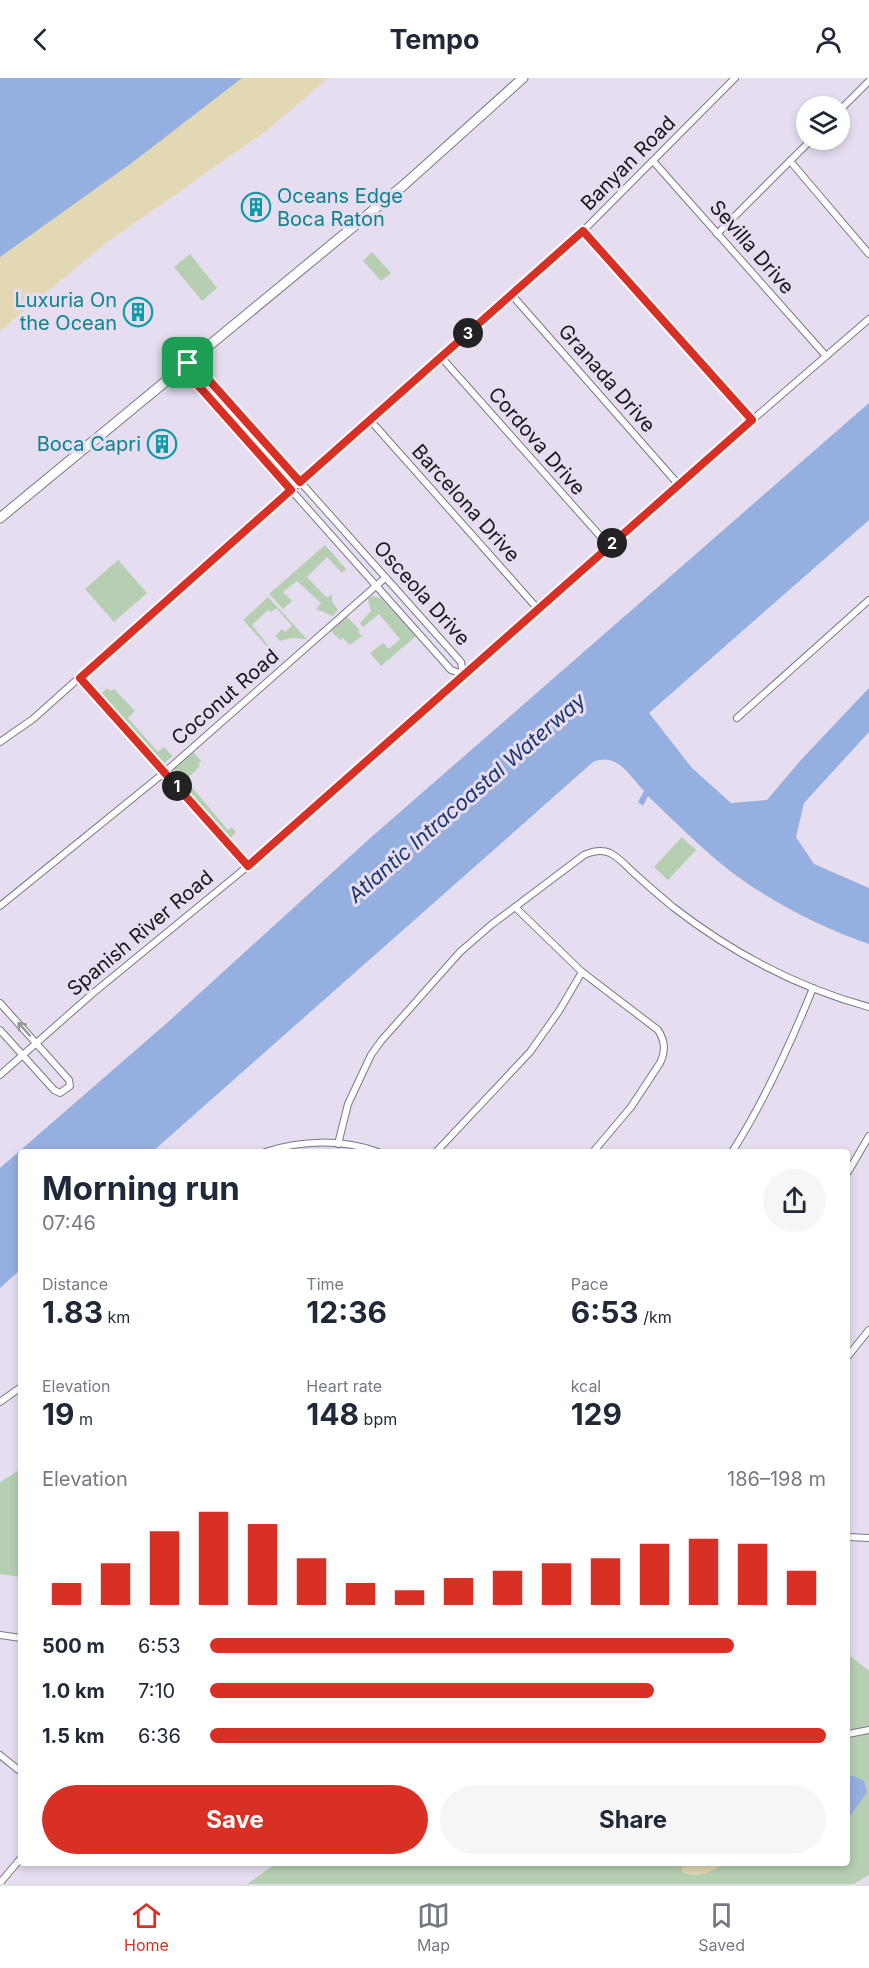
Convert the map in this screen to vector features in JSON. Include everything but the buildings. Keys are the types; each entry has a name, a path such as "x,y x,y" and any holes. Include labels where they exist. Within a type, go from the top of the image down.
{"main road":[{"path":"0,518 414,176 523,78"}],"street":[{"name":"Banyan Road","path":"0,742 33,719 80,678 583,231 735,78"},
{"path":"850,100 869,81"},
{"path":"862,87 869,94"},
{"path":"717,234 801,150"},
{"name":"Sevilla Drive","path":"653,161 826,356"},
{"path":"790,161 869,254"},
{"path":"583,231 752,420"},
{"name":"Granada Drive","path":"511,294 678,484"},
{"name":"Spanish River Road","path":"0,1075 104,984 248,866 537,608 869,319"},
{"name":"Cordova Drive","path":"441,357 609,546"},
{"name":"Osceola Drive","path":"188,363 197,366 300,482 461,662 463,674 451,670 188,374 188,363"},
{"name":"Barcelona Drive","path":"370,420 537,608"},
{"name":"Coconut Road","path":"0,906 165,772 385,578"},
{"path":"738,718 869,600"},
{"path":"80,678 248,866"},
{"path":"338,1144 348,1104 370,1055 431,983 460,952 515,907 592,851 603,851 616,857 649,887 701,927 758,962 813,988 869,1007"},
{"path":"515,907 582,972 658,1030 664,1046 663,1055 648,1082 596,1149"},
{"path":"439,1149 530,1052 559,1011 582,972"},
{"path":"734,1149 780,1067 813,988"},
{"path":"0,1003 69,1080 67,1089 60,1093 54,1090 0,1030"},
{"path":"850,1169 869,1136"},
{"path":"278,1149 301,1143 353,1145 367,1149"},
{"path":"850,1354 869,1330"},
{"path":"0,1402 18,1389"},
{"path":"850,1537 869,1538"},
{"path":"0,1635 18,1638"},
{"path":"850,1734 869,1730"},
{"path":"0,1755 18,1770"},
{"path":"0,1883 18,1862"}],"green space":[{"path":"372,252 391,273 381,281 363,261"},
{"path":"190,254 217,288 202,301 174,267"},
{"path":"194,372 289,476 288,479 194,374"},
{"path":"325,545 346,569 342,573 327,557 307,577 327,598 332,594 332,601 338,610 333,616 316,609 321,603 297,581 283,592 292,601 283,609 269,594"},
{"path":"118,560 147,593 114,622 85,589"},
{"path":"372,596 381,598 416,636 381,666 370,653 383,643 389,649 400,639 379,614 363,627 360,623 371,611 368,599"},
{"path":"268,597 307,639 291,638 280,641 275,636 282,629 285,632 292,626 276,608 271,612 268,610 252,625 271,649 273,647 283,660 281,662 243,620"},
{"path":"346,616 360,630 358,632 362,636 350,645 343,638 340,640 331,631"},
{"path":"107,688 111,691 114,689 135,711 128,718 158,752 164,747 173,756 164,763 150,750 101,694"},
{"path":"191,752 201,761 198,764 200,766 186,780 228,830 232,827 236,832 230,839 174,775 175,767"},
{"path":"682,837 696,850 668,880 654,867"},
{"path":"18,1471 18,1577 0,1574 0,1482"},
{"path":"850,1656 869,1671 869,1875 854,1884 247,1884 273,1866 850,1866"}],"sand":[{"path":"30,78 328,78 270,128 106,243 0,331 0,116"},
{"path":"684,1866 720,1866 698,1875 687,1874 681,1870"}],"water":[{"path":"0,78 242,78 133,162 0,257"},
{"name":"Atlantic Intracoastal Waterway","path":"869,403 869,520 649,713 692,768 731,803 767,800 800,761 869,688 869,732 804,803 796,837 814,864 869,888 869,944 797,913 761,893 730,871 688,835 648,796 643,806 638,802 644,791 628,772 616,763 601,760 593,762 155,1149 22,1149 168,1022 368,840"},
{"path":"18,1152 18,1272 0,1288 0,1168"},
{"path":"850,1776 864,1781 867,1792 850,1816"}],"place":[{"name":"Oceans Edge Boca Raton","path":"256,207"},
{"name":"Luxuria On the Ocean","path":"138,312"},
{"name":"Boca Capri","path":"162,444"}],"route":[{"path":"583,231 752,420 248,866 80,678 291,490 188,374 188,363 197,366 300,482 583,231"}]}
